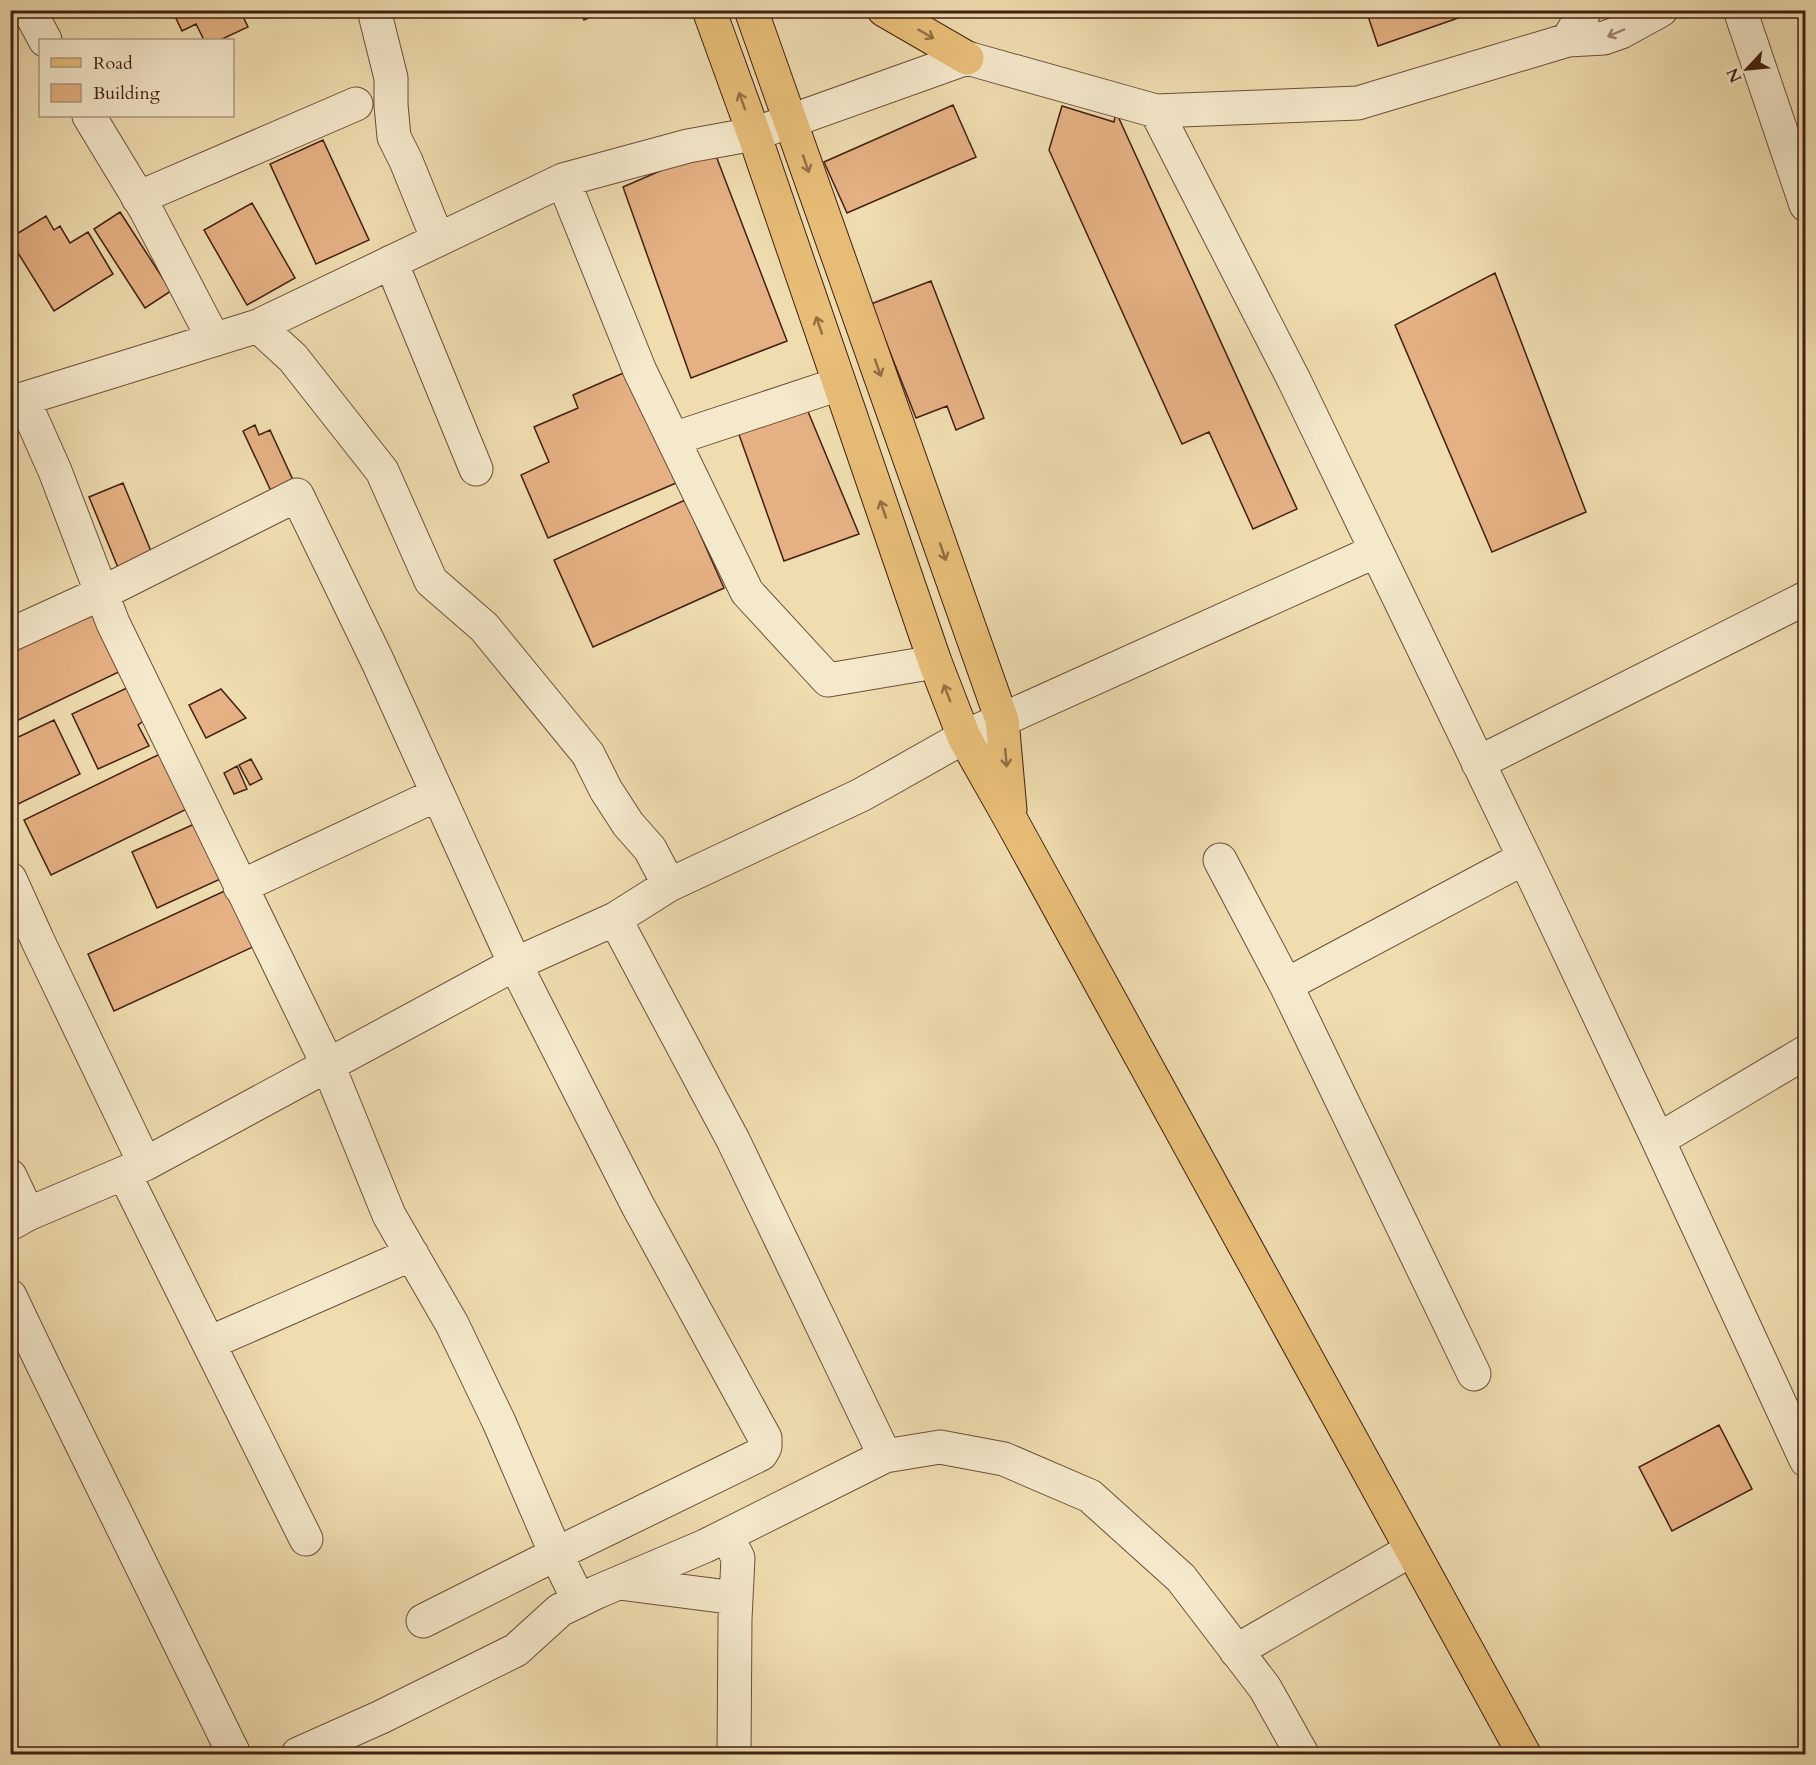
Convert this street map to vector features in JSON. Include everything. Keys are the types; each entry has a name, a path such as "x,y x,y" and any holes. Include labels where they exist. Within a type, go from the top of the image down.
{"main road":[{"path":"709,10 754,134 935,662 964,737 1524,1755"},
{"path":"751,10 1002,720 1011,820"},
{"path":"884,10 967,58"}],"street":[{"path":"29,10 44,39"},
{"path":"374,10 391,78 390,105 394,137 438,240"},
{"path":"1568,40 1585,10"},
{"path":"579,1601 556,1554 499,1422 452,1324 389,1215 328,1065 113,623 55,471 17,401 258,326 563,180 688,146 754,134 967,58 1156,111 1358,103 1568,40 1604,38 1621,32 1661,10"},
{"path":"1740,10 1806,205"},
{"path":"138,198 356,104"},
{"path":"1156,111 1294,380 1658,1140 1806,1460"},
{"path":"90,117 138,198 214,340"},
{"path":"563,180 640,371 747,592 828,680 935,662"},
{"path":"391,262 476,469"},
{"path":"258,326 293,358 382,471 431,581 484,627 588,754 606,790 628,824 650,849 669,885"},
{"path":"673,439 839,384"},
{"path":"10,635 102,593 297,495 377,660 515,964 638,1206 765,1438 765,1447 761,1454 423,1621"},
{"path":"10,1176 19,1219 135,1169 515,964 615,919 669,885 861,795 964,737 1376,551"},
{"path":"1478,763 1806,598"},
{"path":"240,887 438,794"},
{"path":"1286,985 1524,858"},
{"path":"1220,860 1286,985 1474,1374"},
{"path":"10,879 208,1343 306,1539"},
{"path":"615,919 733,1140 885,1456"},
{"path":"1658,1140 1806,1052"},
{"path":"208,1343 412,1254"},
{"path":"10,1296 234,1755"},
{"path":"297,1755 381,1717 516,1650 560,1610 727,1536 885,1456 940,1447 1004,1459 1090,1496 1181,1578 1265,1688 1302,1755"},
{"path":"727,1536 738,1558 734,1755"},
{"path":"1236,1651 1411,1550"},
{"path":"618,1583 736,1598"}],"building":[{"path":"172,10 240,10 248,27 222,39 204,39 196,24 182,31"},
{"path":"580,10 606,10 584,20"},
{"path":"1366,10 1481,10 1378,46"},
{"path":"953,105 976,157 847,213 824,162"},
{"path":"1062,106 1114,122 1116,112 1297,509 1253,529 1209,432 1182,444 1049,150"},
{"path":"323,140 369,240 316,264 270,164"},
{"path":"713,148 787,341 691,378 623,187"},
{"path":"252,203 295,278 247,305 204,230"},
{"path":"120,212 171,291 145,308 94,229"},
{"path":"46,216 54,230 60,226 70,243 88,232 113,274 54,311 10,240"},
{"path":"1495,273 1586,512 1492,552 1395,325"},
{"path":"931,281 984,418 956,430 947,406 916,418 871,304"},
{"path":"628,371 676,483 548,538 521,475 549,462 534,427 578,408 573,395"},
{"path":"804,402 859,534 784,561 737,429"},
{"path":"255,425 259,435 270,430 293,480 271,491 243,431"},
{"path":"123,483 153,556 119,570 89,497"},
{"path":"685,500 724,588 593,647 554,560"},
{"path":"97,610 125,669 10,724 10,652"},
{"path":"133,685 149,717 138,725 149,746 98,769 72,714"},
{"path":"221,689 246,718 206,738 189,705"},
{"path":"54,720 80,774 14,806 10,798 10,741"},
{"path":"164,752 191,807 51,875 24,820"},
{"path":"251,759 262,779 250,785 239,765"},
{"path":"237,766 247,789 234,794 224,773"},
{"path":"201,821 227,876 157,908 132,852"},
{"path":"231,888 257,945 114,1011 88,954"},
{"path":"1719,1425 1752,1489 1672,1531 1639,1467"}]}
